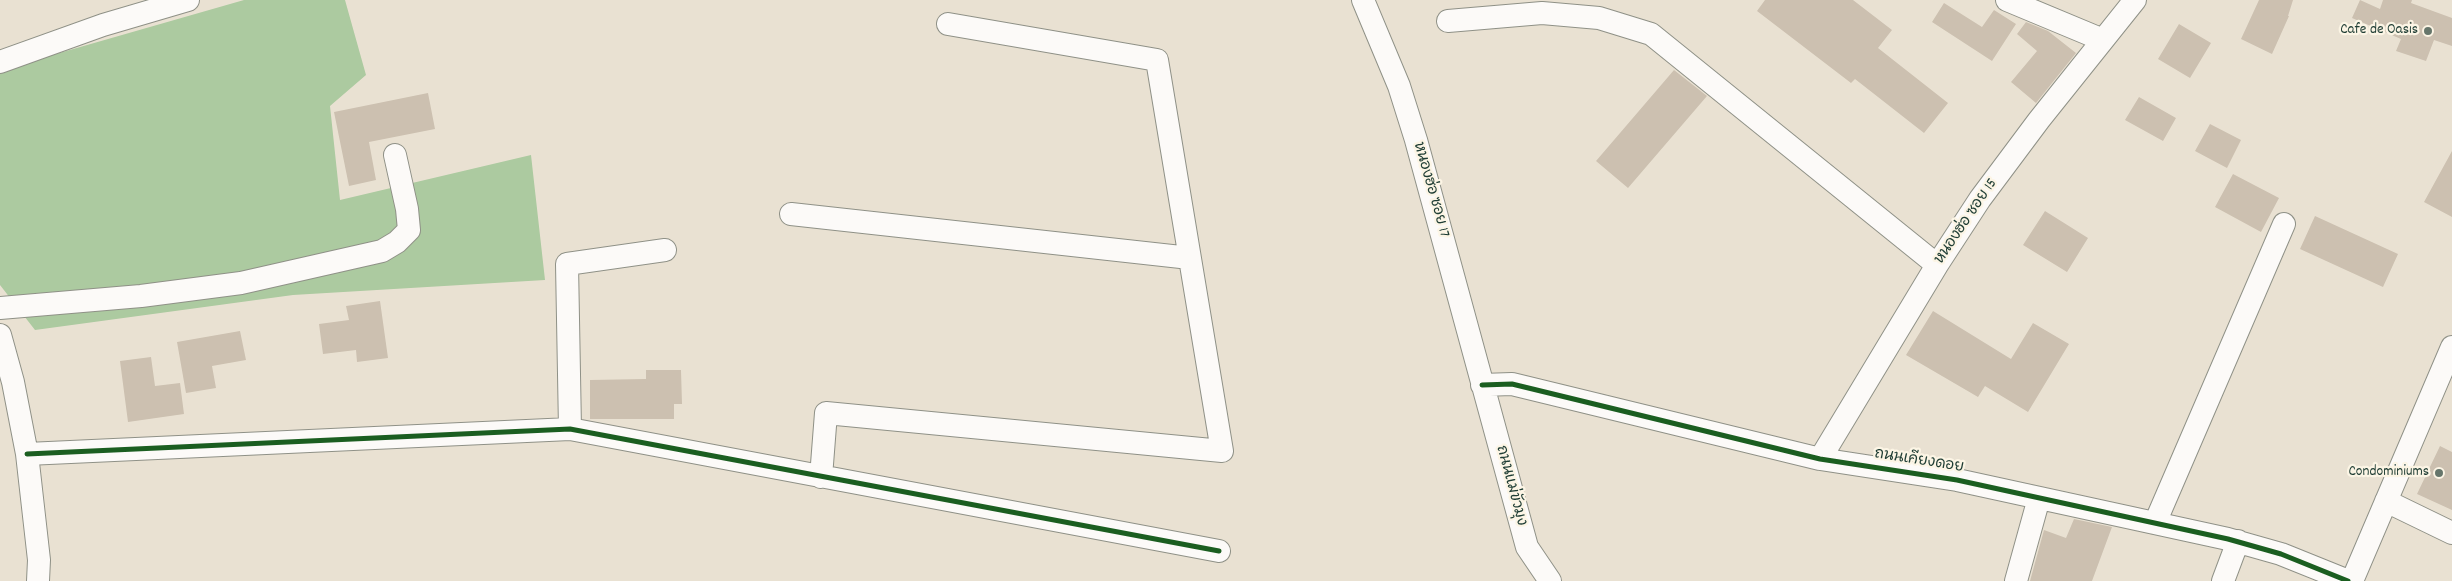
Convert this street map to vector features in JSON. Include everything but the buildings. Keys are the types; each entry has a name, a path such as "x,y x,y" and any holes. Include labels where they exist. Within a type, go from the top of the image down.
{"street":[{"path":"0,62 103,25 188,0"},
{"name":"หนองฮ่อ ซอย 17","path":"1363,0 1399,86 1413,131 1482,385"},
{"path":"2007,0 2103,40"},
{"name":"หนองฮ่อ ซอย 15","path":"1820,459 1937,266 1980,199 2039,120 2135,0"},
{"path":"1448,21 1542,13 1600,18 1651,34 1937,266"},
{"path":"821,477 826,413 1222,451 1157,60 948,24"},
{"path":"0,308 141,296 241,283 382,251 409,230 407,209 395,156"},
{"path":"791,214 1190,258"},
{"path":"2155,523 2284,224"},
{"path":"570,429 567,264 665,250"},
{"path":"0,336 14,382 27,454 39,560 38,581"},
{"path":"2350,581 2447,373 2452,347"},
{"name":"ถนนเคียงดอย","path":"1482,385 1512,384 1820,459 1958,480 2155,523 2282,554 2350,581"},
{"name":"ถนนแม่ขัวมุง","path":"1482,385 1527,547 1550,581"},
{"path":"27,454 570,429 1219,551"},
{"path":"2016,581 2040,498"},
{"path":"2386,501 2452,533"},
{"path":"2223,581 2238,542"}],"green space":[{"path":"244,0 345,0 366,75 330,106 340,200 531,155 545,280 293,295 35,330 0,285 0,70"}],"cycle path":[{"path":"1482,385 1512,384 1820,459 1957,480 2228,539 2281,554 2348,581"},
{"path":"27,454 570,429 1219,551"}],"place":[{"name":"Cafe de Oasis","path":"2428,31"},
{"name":"Condominiums","path":"2439,473"}]}
